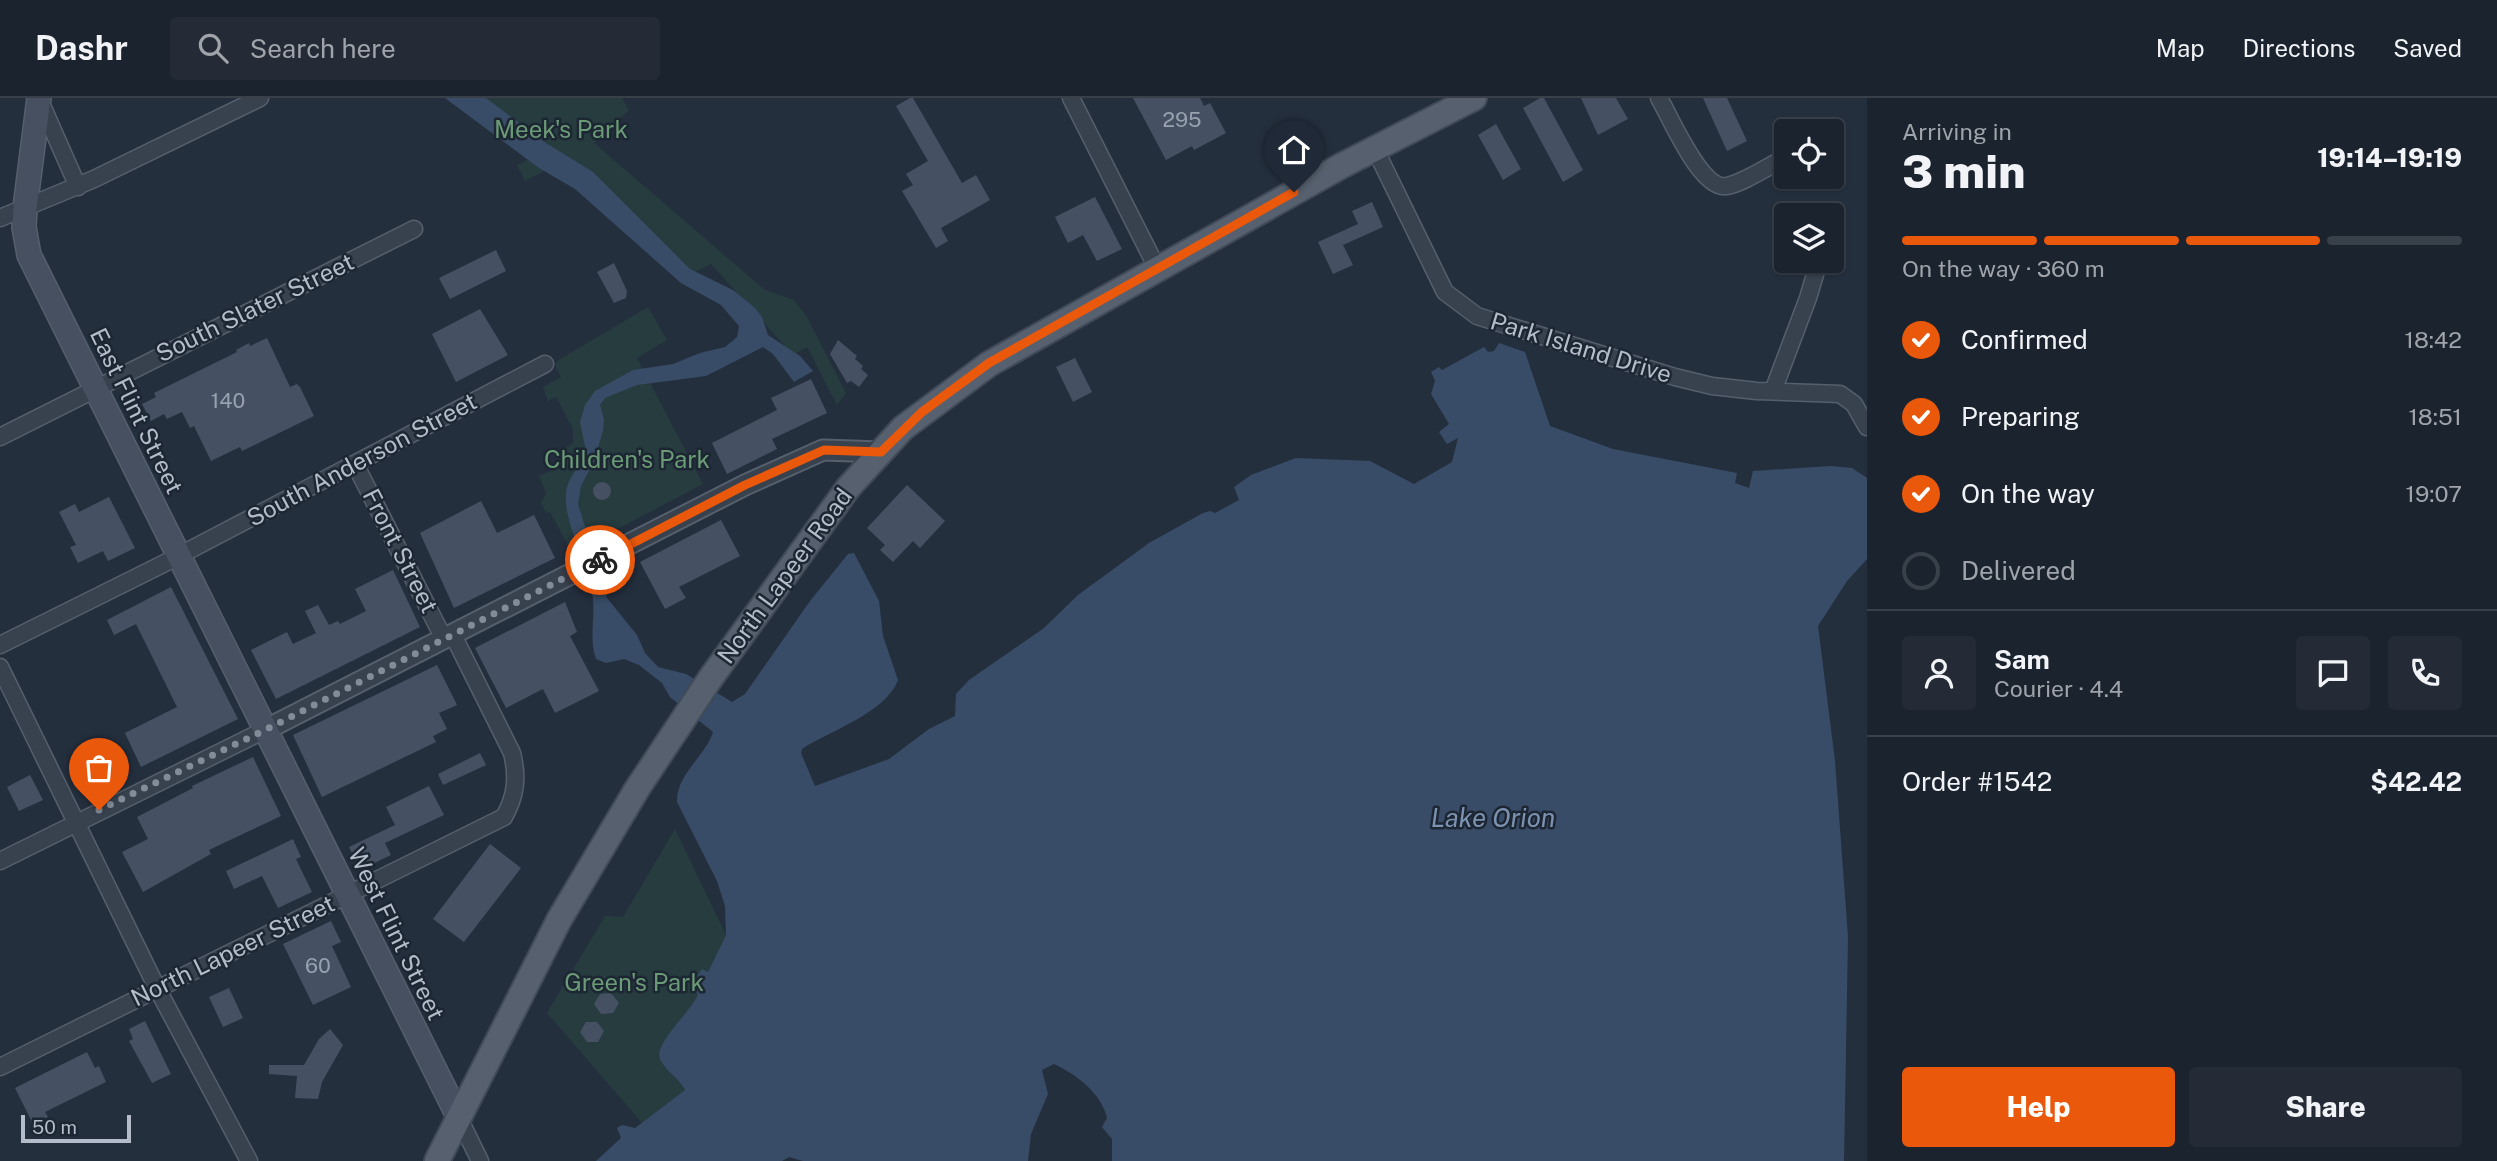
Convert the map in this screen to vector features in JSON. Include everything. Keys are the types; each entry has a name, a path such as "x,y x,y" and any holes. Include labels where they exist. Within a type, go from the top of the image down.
{"main road":[{"name":"North Lapeer Road","path":"437,1161 559,920 637,789 710,678 848,488 881,452 922,412 989,363 1157,268 1474,98"},
{"name":"East Flint Street","path":"39,99 25,208 24,227 29,255 265,730"},
{"name":"West Flint Street","path":"265,730 459,1118"}],"street":[{"path":"0,218 78,187 260,98"},
{"path":"1072,98 1157,268"},
{"path":"1660,98 1702,174 1712,184 1726,186 1774,163"},
{"name":"East Flint Street","path":"39,99 78,187"},
{"name":"Park Island Drive","path":"1375,149 1445,292 1477,316 1712,386 1840,394 1854,404 1867,427"},
{"name":"South Slater Street","path":"0,437 414,229"},
{"path":"1773,391 1815,273"},
{"name":"South Anderson Street","path":"0,645 180,556 545,364"},
{"path":"0,861 265,730 745,485 824,450 881,452"},
{"name":"Front Street","path":"355,464 512,753 516,786 511,805 504,817"},
{"path":"0,667 157,988 249,1161"},
{"name":"North Lapeer Street","path":"0,1067 504,817"},
{"name":"West Flint Street","path":"459,1118 480,1161"}],"green space":[{"name":"Meek's Park","path":"463,98 622,98 629,110 594,143 765,290 794,300 807,317 846,393 837,405 807,347 793,355 711,264 685,277 562,162 525,181 517,165 536,156"},
{"name":"Children's Park","path":"648,307 667,340 637,358 703,484 572,553 550,512 546,513 541,503 546,493 539,476 565,465 562,450 573,443 573,429 556,397 548,401 543,387 561,377 555,365 557,361"},
{"name":"Green's Park","path":"675,829 726,935 708,972 697,976 695,992 699,994 667,1036 659,1053 662,1063 685,1090 642,1123 547,1013 605,916 623,917"}],"water":[{"name":"Lake Orion","path":"445,98 486,98 546,143 593,172 690,269 733,290 755,308 762,317 768,335 800,356 813,371 794,382 773,354 763,347 706,376 637,385 605,398 600,405 604,419 603,431 594,461 581,486 578,504 607,598 637,635 645,653 658,667 686,674 732,702 745,694 810,601 848,554 854,553 879,601 883,636 898,680 892,692 869,712 802,749 801,753 815,786 889,759 929,729 955,716 956,694 969,680 1044,628 1078,595 1149,543 1203,513 1215,513 1239,500 1234,487 1251,475 1296,458 1370,461 1414,484 1452,462 1458,438 1447,444 1439,432 1449,424 1431,394 1435,381 1431,372 1439,367 1442,370 1484,347 1488,352 1494,351 1499,343 1525,352 1550,426 1613,449 1737,473 1735,483 1749,488 1753,471 1831,466 1852,468 1867,478 1867,559 1847,581 1818,626 1835,761 1848,937 1844,1161 1112,1161 1112,1139 1102,1127 1107,1118 1100,1101 1079,1079 1054,1064 1042,1070 1048,1094 1031,1134 1028,1161 803,1161 789,1157 782,1161 596,1161 621,1138 617,1128 622,1125 635,1128 685,1090 662,1063 659,1053 667,1036 698,994 695,992 697,976 702,969 708,972 726,935 725,906 717,881 677,802 681,783 713,732 670,697 662,683 639,665 624,659 606,663 596,659 591,587 572,531 566,505 567,488 586,451 580,422 585,405 595,391 633,370 673,364 725,347 737,337 739,326 721,305 681,283 575,189 539,168"}],"building":[{"path":"913,98 962,183 976,175 990,200 941,228 948,241 936,248 902,191 913,185 906,174 928,161 896,106"},
{"path":"1133,98 1200,98 1204,106 1210,103 1226,133 1194,150 1192,146 1166,160"},
{"path":"1544,98 1583,170 1563,182 1523,108"},
{"path":"1581,98 1616,98 1628,119 1598,135"},
{"path":"1703,98 1727,98 1747,141 1727,151"},
{"path":"1496,124 1521,169 1503,180 1478,135"},
{"path":"1095,197 1122,249 1097,261 1083,235 1068,243 1055,217"},
{"path":"1372,202 1383,227 1343,245 1353,265 1333,274 1318,242 1358,224 1352,211"},
{"path":"496,250 506,271 450,299 439,278"},
{"path":"614,263 627,291 626,298 614,303 597,272"},
{"path":"480,309 508,355 456,382 432,334"},
{"path":"267,338 290,387 297,384 300,387 314,416 242,451 240,447 211,461 194,426 190,428 182,412 167,419 164,414 151,421 142,404 156,397 154,393 237,352 236,350 249,343 250,346"},
{"path":"838,340 857,356 855,359 868,375 859,387 851,381 847,383 830,354"},
{"path":"1075,358 1092,392 1073,402 1056,367"},
{"path":"811,379 827,413 772,439 777,449 727,474 712,443 777,410 771,398"},
{"path":"598,482 606,482 611,491 609,498 598,500 593,495 593,487"},
{"path":"907,485 945,521 920,548 913,541 893,562 880,550 885,545 867,528"},
{"path":"109,497 135,548 108,561 103,551 78,563 70,547 76,545 59,512 75,504 79,512"},
{"path":"481,501 497,533 534,515 555,558 454,608 420,533"},
{"path":"721,520 740,556 679,587 686,598 665,609 640,562"},
{"path":"393,570 420,627 276,699 251,650 287,632 293,644 316,633 305,611 318,605 329,625 338,621 340,624 366,611 355,589"},
{"path":"171,587 238,719 141,767 125,733 177,707 136,624 114,635 107,620"},
{"path":"565,602 577,632 570,636 599,691 555,713 543,689 506,708 475,648"},
{"path":"437,665 457,705 439,713 447,729 433,736 436,742 322,797 293,735"},
{"path":"480,753 486,765 443,785 438,774"},
{"path":"253,757 281,816 209,850 211,854 143,892 122,852 148,839 137,817 193,788 192,786"},
{"path":"30,775 43,800 19,811 7,787"},
{"path":"429,786 444,815 385,843 391,855 360,870 349,847 395,825 386,807"},
{"path":"293,839 301,857 296,859 312,892 278,908 262,876 234,889 226,871"},
{"path":"490,844 521,868 464,942 433,919"},
{"path":"331,921 341,942 332,946 351,987 313,1005 283,944"},
{"path":"229,988 243,1018 223,1027 209,997"},
{"path":"611,993 619,1003 613,1013 601,1014 594,1004 600,994"},
{"path":"145,1021 171,1074 152,1083 129,1041 133,1039 129,1029"},
{"path":"586,1022 597,1022 604,1031 598,1042 587,1042 580,1032"},
{"path":"330,1029 343,1045 322,1082 318,1099 295,1098 297,1076 269,1074 269,1065 304,1065 319,1039"},
{"path":"87,1052 95,1068 99,1066 106,1082 45,1112 48,1117 33,1124 15,1088"}],"way so far":[{"path":"99,810 265,730 600,560"}],"route":[{"path":"600,560 745,485 824,450 881,452 922,412 989,363 1294,192"}]}
